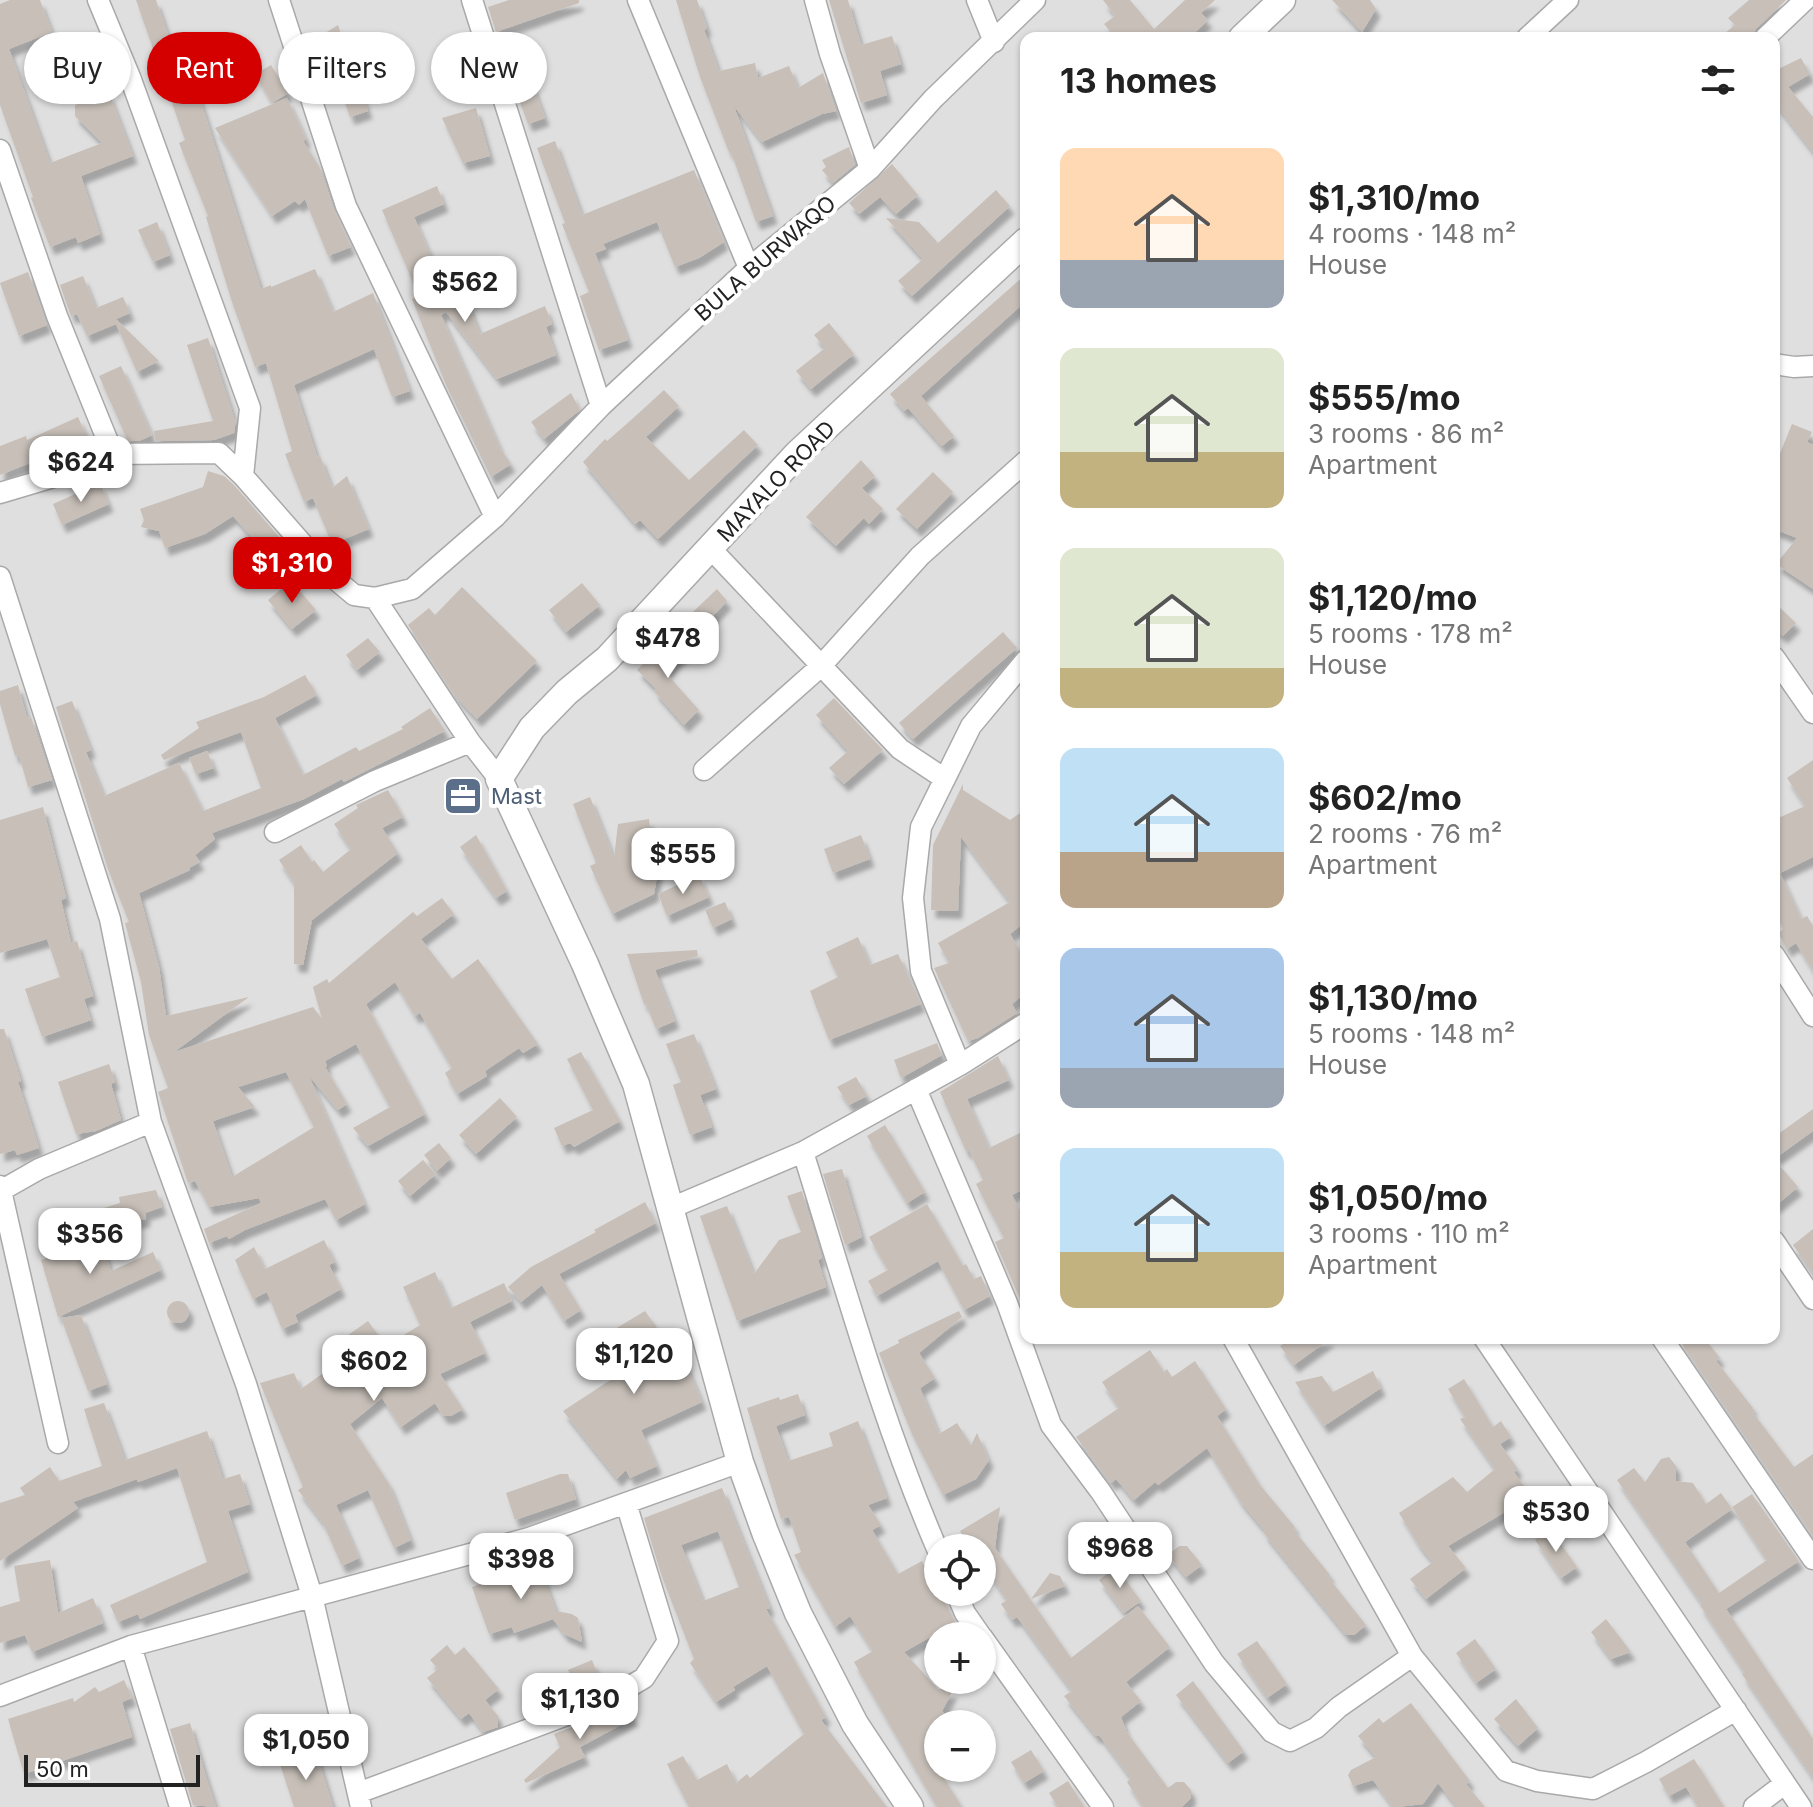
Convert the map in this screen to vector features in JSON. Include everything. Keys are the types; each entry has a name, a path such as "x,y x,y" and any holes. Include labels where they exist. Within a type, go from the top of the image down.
{"street":[{"path":"98,0 135,92 250,408 243,476"},
{"path":"279,0 346,206 495,517"},
{"path":"472,0 601,406"},
{"path":"638,0 749,268"},
{"path":"815,0 830,54 870,169"},
{"path":"977,0 994,42"},
{"name":"BULA BURWAQO","path":"375,598 412,589 495,517 601,406 749,268 870,169 933,99 1035,0"},
{"path":"1248,32 1282,0"},
{"path":"1533,32 1568,0"},
{"path":"1771,32 1805,0"},
{"path":"0,150 57,316 113,454"},
{"name":"MAYALO ROAD","path":"499,779 532,728 567,692 607,659 797,454 1020,247"},
{"path":"1780,365 1813,366"},
{"path":"0,493 74,471 113,454 219,453 329,574 354,595 375,598 470,742 499,779 585,964 636,1084 740,1462 798,1613 855,1724 910,1807"},
{"path":"704,770 820,667 920,556 1020,466"},
{"path":"711,549 900,749 945,779"},
{"path":"0,577 110,919 151,1122 246,1384 312,1596 359,1800 607,1700 644,1678 668,1641 626,1503"},
{"path":"1780,666 1813,713"},
{"path":"960,1065 921,971 913,898 921,827 971,726 1020,667"},
{"path":"275,832 375,781 470,742"},
{"path":"1780,964 1813,1016"},
{"path":"671,1208 803,1152 960,1065 1020,1027"},
{"path":"916,1089 1020,1339"},
{"path":"58,1443 1,1188 151,1122"},
{"path":"803,1152 882,1409 931,1534"},
{"path":"1780,1250 1813,1299"},
{"path":"1022,1344 1051,1425 1101,1492 1214,1663 1272,1732 1290,1741 1316,1728 1339,1707 1412,1656"},
{"path":"1236,1344 1412,1656 1506,1771 1537,1781 1593,1789 1736,1710"},
{"path":"1488,1344 1736,1710 1783,1785 1801,1807"},
{"path":"1666,1344 1813,1559"},
{"path":"0,1696 131,1646 529,1538 740,1462"},
{"path":"131,1646 180,1807"},
{"path":"996,1657 1103,1807"},
{"path":"1754,1807 1783,1785"}],"shaded area":[{"path":"0,0 1813,0 1813,1807 0,1807"}],"building":[{"path":"10,0 40,0 52,32 24,32 24,43 9,49 24,91 24,104 29,104 50,163 102,143 75,116 75,105 78,104 113,104 133,156 81,176 100,234 78,243 76,237 50,247 0,105 0,4"},
{"path":"136,0 156,0 167,32 147,32"},
{"path":"509,0 579,0 579,3 496,32 488,7"},
{"path":"676,0 697,0 719,71 755,63 758,78 789,66 798,88 823,73 836,111 822,114 762,142 734,106 773,216 756,222 700,77"},
{"path":"829,0 848,0 861,45 892,36 901,64 880,71 887,95 861,103"},
{"path":"1103,0 1130,0 1154,29 1185,0 1215,0 1201,13 1208,20 1195,32 1111,32 1104,24 1115,16"},
{"path":"1332,0 1370,0 1376,9 1362,32"},
{"path":"1749,0 1786,0 1755,32 1726,32 1735,25 1728,18"},
{"path":"338,25 340,32 327,32"},
{"path":"1801,58 1810,74 1788,87 1813,117 1813,152 1780,110 1780,68"},
{"path":"271,65 278,77 278,99 272,103 262,86 262,70"},
{"path":"278,102 290,104 306,139 303,141 320,168 351,247 328,256 305,199 299,205 295,201 272,216 215,128"},
{"path":"172,104 201,104 261,289 315,269 333,312 373,293 410,391 392,397 374,349 294,385 317,457 320,456 332,488 347,476 369,529 332,544 313,498 304,502 285,454 292,451 266,363 255,367 231,299 208,216 179,143 185,140"},
{"path":"346,104 366,104 368,111 350,117"},
{"path":"521,104 540,104 545,118 528,124"},
{"path":"476,108 490,156 463,163 442,118"},
{"path":"555,141 582,215 694,170 724,242 699,258 675,267 657,222 603,244 606,249 595,253 628,340 599,350 580,296 589,292 537,148"},
{"path":"849,147 855,165 833,183 822,170 826,167 822,160"},
{"path":"892,164 918,195 896,214 880,197 859,214 849,203"},
{"path":"437,186 444,204 414,217 444,286 492,266 500,284 466,298 480,334 545,306 552,324 546,327 556,355 497,379 446,312 441,315 500,448 511,464 491,477 446,385 412,299 419,296 382,210"},
{"path":"996,190 1010,206 912,296 898,281 923,259 886,218 919,222 938,243"},
{"path":"157,222 170,255 153,262 138,230"},
{"path":"28,272 47,325 19,336 0,283"},
{"path":"83,276 96,308 123,297 130,313 116,319 159,361 137,372 116,324 87,336 77,314 71,316 60,285"},
{"path":"1020,279 1020,306 921,396 954,436 942,446 908,408 904,411 890,394"},
{"path":"829,323 854,354 811,389 796,371 825,348 814,335"},
{"path":"208,338 236,418 234,433 214,440 155,441 154,431 213,421 187,345"},
{"path":"121,366 152,435 139,441 128,441 99,376"},
{"path":"664,390 679,406 646,437 689,480 744,430 758,445 658,539 640,520 635,524 583,462 605,439 607,441"},
{"path":"571,393 580,410 544,439 531,422"},
{"path":"78,417 88,440 0,475 0,446 26,436 27,440"},
{"path":"1792,424 1812,432 1807,442 1813,445 1813,589 1780,567 1780,559 1797,538 1780,531 1780,453"},
{"path":"861,460 875,476 862,488 883,509 869,524 864,518 836,546 806,517"},
{"path":"208,471 224,476 234,485 301,562 286,575 233,516 205,534 165,548 159,531 141,527 144,520 140,509 203,487"},
{"path":"933,472 953,492 917,529 896,509"},
{"path":"100,483 109,504 62,525 53,504"},
{"path":"291,581 316,610 292,629 268,600"},
{"path":"582,583 600,605 566,632 549,610"},
{"path":"462,587 537,661 477,719 455,696 408,625 429,608 435,615"},
{"path":"717,589 727,601 688,643 675,629"},
{"path":"1780,608 1796,623 1783,636 1780,633"},
{"path":"1003,632 1017,648 913,739 899,723"},
{"path":"670,636 685,652 665,672 699,710 684,725 637,670"},
{"path":"368,638 380,652 357,670 346,655"},
{"path":"305,675 317,695 275,718 303,775 356,747 359,751 403,729 401,727 430,708 445,731 344,782 342,779 304,799 212,833 215,839 195,855 200,862 190,870 139,893 159,967 166,1016 249,997 174,1052 313,1007 322,1019 313,987 327,979 329,983 413,912 417,916 442,898 454,914 421,939 452,979 478,959 538,1044 523,1053 519,1048 485,1071 487,1076 457,1094 445,1073 452,1068 420,1013 415,1016 395,982 366,1004 425,1114 368,1146 353,1128 390,1107 356,1044 325,1061 325,1067 347,1104 338,1110 309,1076 365,1204 336,1220 325,1199 229,1239 227,1236 209,1243 204,1229 261,1203 259,1198 209,1207 195,1181 188,1183 158,1092 168,1088 149,1035 141,982 125,923 129,922 108,869 56,707 72,701 91,750 86,752 104,796 179,763 203,811 261,788 241,732 164,760 161,755 199,728 196,722 264,697","holes":["286,1072 314,1127 232,1177 213,1121 255,1107 238,1087"]},
{"path":"18,685 27,718 31,717 52,780 28,787 19,755 15,756 0,704 0,691"},
{"path":"834,698 883,750 844,784 829,768 848,751 816,715"},
{"path":"207,751 214,768 196,774 189,758"},
{"path":"1813,760 1813,857 1780,873 1780,817 1805,806 1787,778"},
{"path":"963,784 963,790 1010,820 1020,813 1020,926 1010,934 1020,951 1020,997 1012,1004 1017,1013 968,1041 934,968 949,963 938,943 1010,902 961,837 958,911 931,910 933,845"},
{"path":"388,790 403,817 382,828 398,853 312,920 303,965 294,964 294,883 279,860 301,845 323,872 351,849 334,824 358,808 356,805"},
{"path":"590,797 614,858 618,824 649,819 651,839 660,858 654,894 612,914 590,866 596,863 573,804"},
{"path":"43,807 66,898 61,900 71,943 77,941 93,996 84,999 91,1020 42,1037 25,989 60,977 47,939 0,953 0,820"},
{"path":"476,835 507,891 496,898 460,847"},
{"path":"861,835 870,859 833,873 824,849"},
{"path":"1780,873 1801,919 1807,916 1813,926 1813,971 1796,943 1787,949 1780,937 1783,929 1780,923"},
{"path":"699,875 709,897 667,916 658,894"},
{"path":"725,902 732,919 713,928 705,910"},
{"path":"858,937 870,965 898,954 921,1004 829,1040 810,991 838,977 826,952"},
{"path":"697,950 698,956 655,970 675,1021 656,1029 627,954"},
{"path":"0,1029 4,1029 39,1148 17,1155 15,1150 0,1154"},
{"path":"694,1034 716,1089 700,1095 712,1127 690,1135 673,1085 681,1082 666,1044"},
{"path":"937,1043 942,1055 901,1078 894,1060"},
{"path":"581,1052 620,1121 574,1147 570,1143 562,1146 554,1128 593,1110 567,1059"},
{"path":"998,1056 1009,1080 967,1099 989,1148 1020,1133 1020,1191 1012,1195 1020,1210 1020,1298 995,1242 1004,1238 976,1184 983,1180 969,1150 966,1151 940,1092"},
{"path":"109,1064 121,1120 96,1131 76,1134 58,1082"},
{"path":"856,1077 867,1096 849,1105 837,1087"},
{"path":"500,1098 517,1117 476,1154 459,1135"},
{"path":"1813,1109 1813,1131 1780,1155 1780,1133"},
{"path":"885,1125 925,1192 907,1203 867,1136"},
{"path":"439,1143 451,1158 437,1171 424,1155"},
{"path":"423,1160 436,1174 410,1196 398,1181"},
{"path":"1780,1166 1798,1187 1780,1202"},
{"path":"842,1169 862,1237 845,1245 823,1174"},
{"path":"156,1190 162,1207 145,1213 146,1219 116,1225 117,1228 84,1238 78,1216 120,1203 119,1197"},
{"path":"802,1191 822,1258 818,1260 826,1287 737,1321 700,1216 727,1206 754,1274 779,1240 801,1232 787,1196"},
{"path":"645,1202 656,1223 559,1274 581,1310 564,1321 542,1285 521,1302 508,1287 531,1267"},
{"path":"927,1204 963,1266 966,1264 974,1279 981,1276 990,1296 964,1310 938,1261 877,1296 868,1281 888,1270 869,1237"},
{"path":"1813,1229 1813,1273 1793,1245"},
{"path":"101,1240 111,1271 153,1252 161,1270 58,1317 41,1260"},
{"path":"324,1240 335,1262 329,1265 341,1289 295,1315 298,1322 282,1329 267,1292 253,1299 235,1260 254,1247 265,1269"},
{"path":"435,1272 451,1308 504,1283 512,1301 470,1322 485,1353 440,1374 463,1409 451,1416 443,1416 435,1403 401,1427 382,1398 350,1424 389,1484 411,1540 394,1548 368,1490 336,1505 359,1558 342,1566 323,1523 298,1490 303,1487 260,1383 294,1373 301,1389 340,1361 330,1348 368,1321 386,1346 420,1325 403,1287"},
{"path":"178,1301 186,1304 189,1312 186,1320 178,1323 170,1320 167,1312 170,1304"},
{"path":"645,1311 668,1343 675,1338 702,1402 641,1430 657,1466 630,1478 626,1470 617,1479 563,1411 621,1373 600,1338"},
{"path":"959,1311 962,1317 919,1353 935,1378 920,1388 939,1434 957,1423 971,1445 977,1433 989,1460 976,1479 943,1495 912,1434 879,1353 899,1343 898,1340"},
{"path":"81,1315 107,1384 88,1391 61,1318"},
{"path":"1283,1344 1323,1344 1294,1365 1280,1346"},
{"path":"1682,1344 1709,1344 1720,1358 1716,1361 1794,1467 1813,1454 1813,1536"},
{"path":"1150,1350 1164,1372 1167,1369 1172,1377 1195,1361 1226,1409 1217,1416 1260,1485 1295,1527 1293,1529 1366,1625 1354,1635 1346,1635 1263,1532 1207,1448 1158,1485 1155,1482 1134,1500 1116,1479 1111,1483 1076,1437 1119,1408 1102,1382"},
{"path":"1373,1371 1381,1388 1324,1426 1295,1382 1322,1376 1333,1392"},
{"path":"1464,1379 1493,1427 1501,1421 1511,1437 1500,1444 1518,1469 1514,1472 1546,1519 1531,1530 1515,1506 1448,1546 1466,1568 1426,1599 1410,1579 1433,1562 1399,1513 1453,1477 1467,1492 1495,1469 1460,1419 1465,1417 1448,1389"},
{"path":"798,1394 805,1415 776,1426 788,1461 833,1446 829,1433 858,1421 887,1498 868,1505 881,1525 872,1530 898,1574 922,1561 924,1606 947,1606 955,1622 924,1622 924,1641 904,1652 924,1674 924,1694 951,1694 943,1710 924,1710 924,1782 946,1782 962,1807 937,1807 854,1662 873,1651 850,1616 835,1627 794,1555 801,1552 789,1517 781,1519 747,1408 779,1397 780,1400"},
{"path":"104,1403 125,1460 207,1431 223,1479 240,1474 250,1504 228,1511 248,1572 140,1619 138,1614 118,1622 110,1605 207,1562 177,1468 73,1502 78,1508 0,1561 0,1503 25,1495 20,1488 50,1467 59,1481 102,1466 84,1409"},
{"path":"1669,1457 1676,1466 1676,1481 1693,1483 1706,1504 1721,1493 1732,1509 1685,1542 1719,1593 1767,1560 1732,1507 1752,1494 1799,1561 1726,1609 1813,1739 1813,1778 1742,1674 1744,1672 1702,1604 1617,1480 1634,1468 1645,1482 1661,1459"},
{"path":"568,1474 576,1499 515,1520 506,1493"},
{"path":"722,1488 770,1608 766,1609 826,1717 821,1720 887,1807 689,1807 667,1764 683,1756 697,1780 727,1764 736,1783 747,1774 750,1778 804,1734 767,1666 733,1687 735,1690 716,1702 690,1663 694,1659 661,1574 644,1518","holes":["718,1531 739,1587 703,1601 681,1545"]},
{"path":"1000,1507 996,1540 996,1534 962,1534 960,1531"},
{"path":"1550,1529 1577,1567 1561,1578 1535,1540"},
{"path":"1179,1546 1187,1546 1202,1565 1186,1577 1168,1555"},
{"path":"996,1549 1071,1658 1138,1606 1170,1647 1126,1682 1141,1701 1121,1717 1126,1731 1168,1788 1176,1782 1184,1782 1191,1790 1191,1798 1182,1807 1143,1807 1127,1782 1131,1778 1099,1735 1096,1736 1064,1696 1072,1691 1017,1617 1012,1620 1001,1604 1007,1600 996,1584"},
{"path":"536,1556 556,1611 578,1618 582,1642 564,1634 553,1619 514,1633 512,1627 489,1634 472,1587 492,1580 489,1573"},
{"path":"50,1560 58,1613 93,1598 103,1623 32,1652 25,1635 0,1643 0,1607 20,1601 14,1566"},
{"path":"1116,1567 1141,1601 1124,1613 1099,1580"},
{"path":"1050,1573 1060,1576 1065,1586 1031,1599"},
{"path":"1606,1619 1631,1652 1611,1659 1591,1632"},
{"path":"1475,1639 1496,1669 1476,1683 1456,1653"},
{"path":"1257,1641 1287,1684 1267,1698 1237,1654"},
{"path":"447,1645 455,1655 464,1647 499,1689 485,1700 498,1716 498,1727 483,1732 469,1713 461,1719 427,1678 438,1669 430,1660"},
{"path":"592,1660 603,1687 544,1710 534,1688 570,1674 568,1670"},
{"path":"124,1680 132,1698 122,1702 132,1737 24,1774 8,1719 73,1698 74,1702 95,1687 99,1692"},
{"path":"1193,1681 1244,1751 1228,1763 1176,1695"},
{"path":"1516,1699 1538,1728 1518,1746 1494,1719"},
{"path":"1411,1703 1470,1781 1466,1784 1485,1807 1457,1807 1438,1783 1423,1804 1397,1807 1393,1807 1373,1780 1353,1786 1348,1775 1351,1770 1376,1757 1358,1736 1379,1718 1383,1723"},
{"path":"626,1704 634,1718 580,1747 585,1757 526,1783 524,1780 560,1747 554,1734"},
{"path":"190,1723 216,1807 193,1805 170,1729"},
{"path":"1031,1750 1044,1771 1024,1783 1011,1762"},
{"path":"316,1752 333,1807 294,1807 280,1764"},
{"path":"1694,1759 1724,1807 1698,1807 1686,1787 1669,1796 1659,1779"},
{"path":"1068,1781 1084,1807 1058,1807 1049,1793"}],"place":[{"name":"Mast","path":"463,796"}]}
